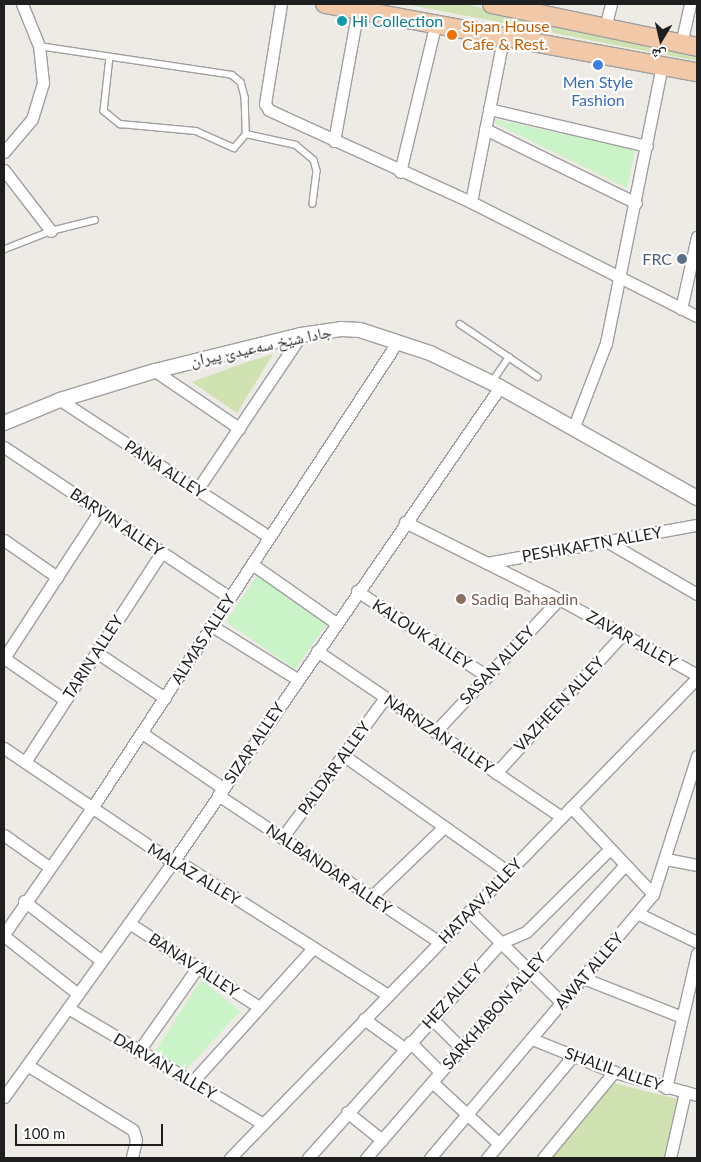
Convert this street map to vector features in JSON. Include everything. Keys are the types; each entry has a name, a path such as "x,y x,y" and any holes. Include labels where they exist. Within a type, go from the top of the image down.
{"main road":[{"path":"325,4 504,34 697,72"},
{"path":"492,4 689,46"}],"street":[{"path":"4,152 32,119 43,83 39,46 22,4"},
{"path":"281,4 265,104 269,110 400,172 471,202 697,316"},
{"path":"605,28 611,4"},
{"path":"689,46 690,4"},
{"path":"334,141 358,9"},
{"path":"400,172 436,22"},
{"path":"471,202 504,34"},
{"path":"573,429 606,344 622,278 662,65"},
{"path":"489,110 647,146"},
{"path":"485,129 636,203"},
{"path":"4,170 51,231"},
{"path":"681,308 697,237"},
{"name":"جادا شێخ سەعیدێ پیران","path":"4,423 60,400 155,371 301,335 341,329 360,330 398,340 495,385 697,498"},
{"path":"197,490 301,335"},
{"name":"ALMAS ALLEY","path":"4,935 24,901 92,808 142,733 398,340"},
{"path":"155,371 239,428"},
{"name":"SIZAR ALLEY","path":"4,1097 173,862 406,522 495,385"},
{"name":"PANA ALLEY","path":"60,400 269,538"},
{"name":"BARVIN ALLEY","path":"4,447 230,598"},
{"path":"65,700 4,658 100,511"},
{"name":"ZAVAR ALLEY","path":"406,522 559,599 697,677"},
{"name":"PESHKAFTN ALLEY","path":"488,563 697,525"},
{"path":"4,540 57,577"},
{"path":"608,542 697,594"},
{"name":"TARIN ALLEY","path":"25,762 162,552"},
{"path":"252,564 336,623"},
{"name":"KALOUK ALLEY","path":"357,591 486,676"},
{"name":"SASAN ALLEY","path":"435,732 559,599"},
{"path":"212,626 297,679"},
{"name":"VAZHEEN ALLEY","path":"496,773 623,634"},
{"name":"NARNZAN ALLEY","path":"317,651 561,817"},
{"path":"96,652 165,698"},
{"name":"HATAAV ALLEY","path":"230,1158 697,677"},
{"name":"PALDAR ALLEY","path":"282,838 385,698"},
{"name":"NALBANDAR ALLEY","path":"142,733 282,838 439,942"},
{"name":"MALAZ ALLEY","path":"4,748 173,862 187,867 388,995"},
{"path":"344,755 508,872"},
{"name":"AWAT ALLEY","path":"430,1158 532,1039 561,1002 639,914 653,894 666,859 697,756"},
{"path":"571,808 624,866 653,894"},
{"path":"371,897 444,827"},
{"path":"4,835 49,868"},
{"name":"HEZ ALLEY","path":"308,1158 347,1112 500,943 526,932 609,850"},
{"path":"666,859 697,865"},
{"name":"SARKHABON ALLEY","path":"366,1158 530,969 624,866"},
{"path":"24,901 102,961"},
{"path":"469,911 500,943 530,969 561,1002"},
{"path":"639,914 697,942"},
{"name":"BANAV ALLEY","path":"129,924 259,1007"},
{"path":"4,935 78,994"},
{"path":"193,1081 313,948"},
{"path":"666,1088 697,954"},
{"path":"138,1052 197,968"},
{"path":"583,978 682,1018"},
{"name":"DARVAN ALLEY","path":"68,1008 138,1052 193,1081 262,1123"},
{"path":"431,1018 461,1048"},
{"path":"364,1019 407,1045 440,1072"},
{"name":"SHALIL ALLEY","path":"532,1039 572,1057 614,1072 666,1088 697,1095"},
{"path":"489,1157 498,1143 572,1057"},
{"path":"27,1065 133,1130 136,1140 132,1158"},
{"path":"543,1158 614,1072"},
{"path":"432,1082 466,1116 498,1143"},
{"path":"670,1158 685,1092"},
{"path":"347,1112 382,1140"}],"lane":[{"path":"39,46 232,75 241,82 243,89 246,134 234,148 196,131 120,124 104,110 110,57"},
{"path":"246,134 296,146 314,160 317,171 313,204"},
{"path":"5,249 51,231 95,220"},
{"path":"460,324 538,377"},
{"path":"495,385 509,357"}],"green space":[{"path":"406,4 462,4 532,17 697,52 697,61"},
{"path":"494,119 635,150 627,188 493,122"},
{"path":"273,354 237,413 192,382 244,363"},
{"path":"257,576 327,623 295,669 226,622"},
{"path":"201,980 240,1011 184,1072 156,1050"},
{"path":"613,1083 677,1099 665,1158 552,1158"}],"place":[{"name":"Hi Collection","path":"342,21"},
{"name":"Sipan House Cafe & Rest.","path":"452,35"},
{"name":"Men Style Fashion","path":"598,65"},
{"name":"FRC","path":"682,259"},
{"name":"Sadiq Bahaadin","path":"461,599"}]}
